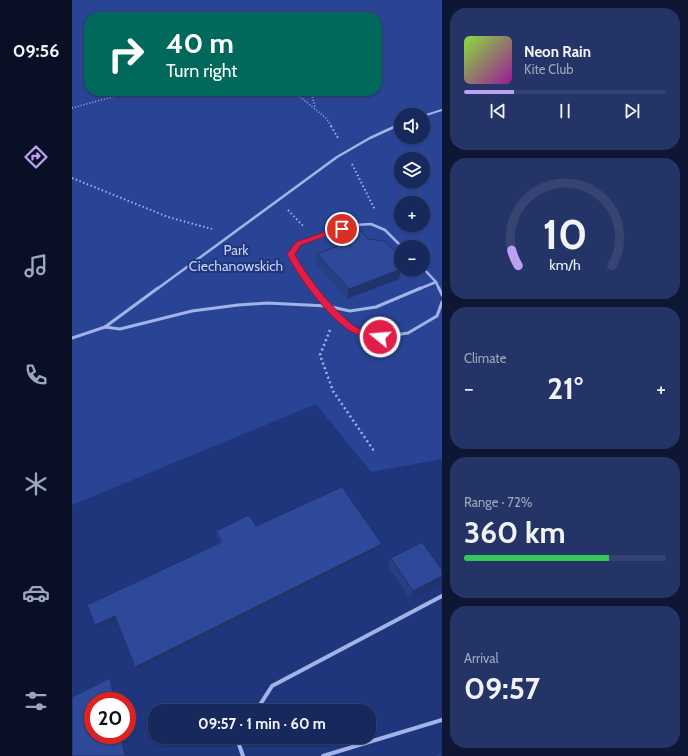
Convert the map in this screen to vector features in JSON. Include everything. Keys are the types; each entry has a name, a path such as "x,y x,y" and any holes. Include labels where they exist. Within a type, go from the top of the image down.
{"lane":[{"path":"430,114 442,110"},
{"path":"72,338 105,327 337,157 370,138 394,127"},
{"path":"395,240 385,230 371,224 355,225 299,244 291,254 298,267 327,306 353,329 380,337 408,333 437,316 442,302"},
{"path":"430,276 436,282 442,295"},
{"path":"105,327 120,329 192,311 267,303 327,306 350,311 376,307 436,282"},
{"path":"260,704 272,686 442,596"},
{"path":"323,756 442,720"},
{"path":"239,744 243,756"}],"path":[{"path":"72,108 116,96"},
{"path":"312,96 315,108"},
{"path":"72,178 168,217 230,234"},
{"path":"278,199 314,238"},
{"path":"327,306 331,332 320,355 333,391 374,451"}],"green space":[{"name":"Park Ciechanowskich","path":"72,0 442,0 442,459 371,472 316,404 72,505"}],"building":[{"path":"360,231 368,239 384,241 394,250 394,272 349,289 317,254 338,246 344,233"},
{"path":"342,487 382,544 135,667 115,616 95,625 87,605 222,542 216,531 249,515 256,526"},
{"path":"422,542 442,570 442,576 413,591 391,558"},
{"path":"110,678 112,692 84,692 84,744 123,744 125,756 72,756 72,697"},
{"path":"442,753 442,756 431,756"}],"route":[{"path":"342,229 299,244 291,254 298,267 327,306 353,329 380,337"}]}
